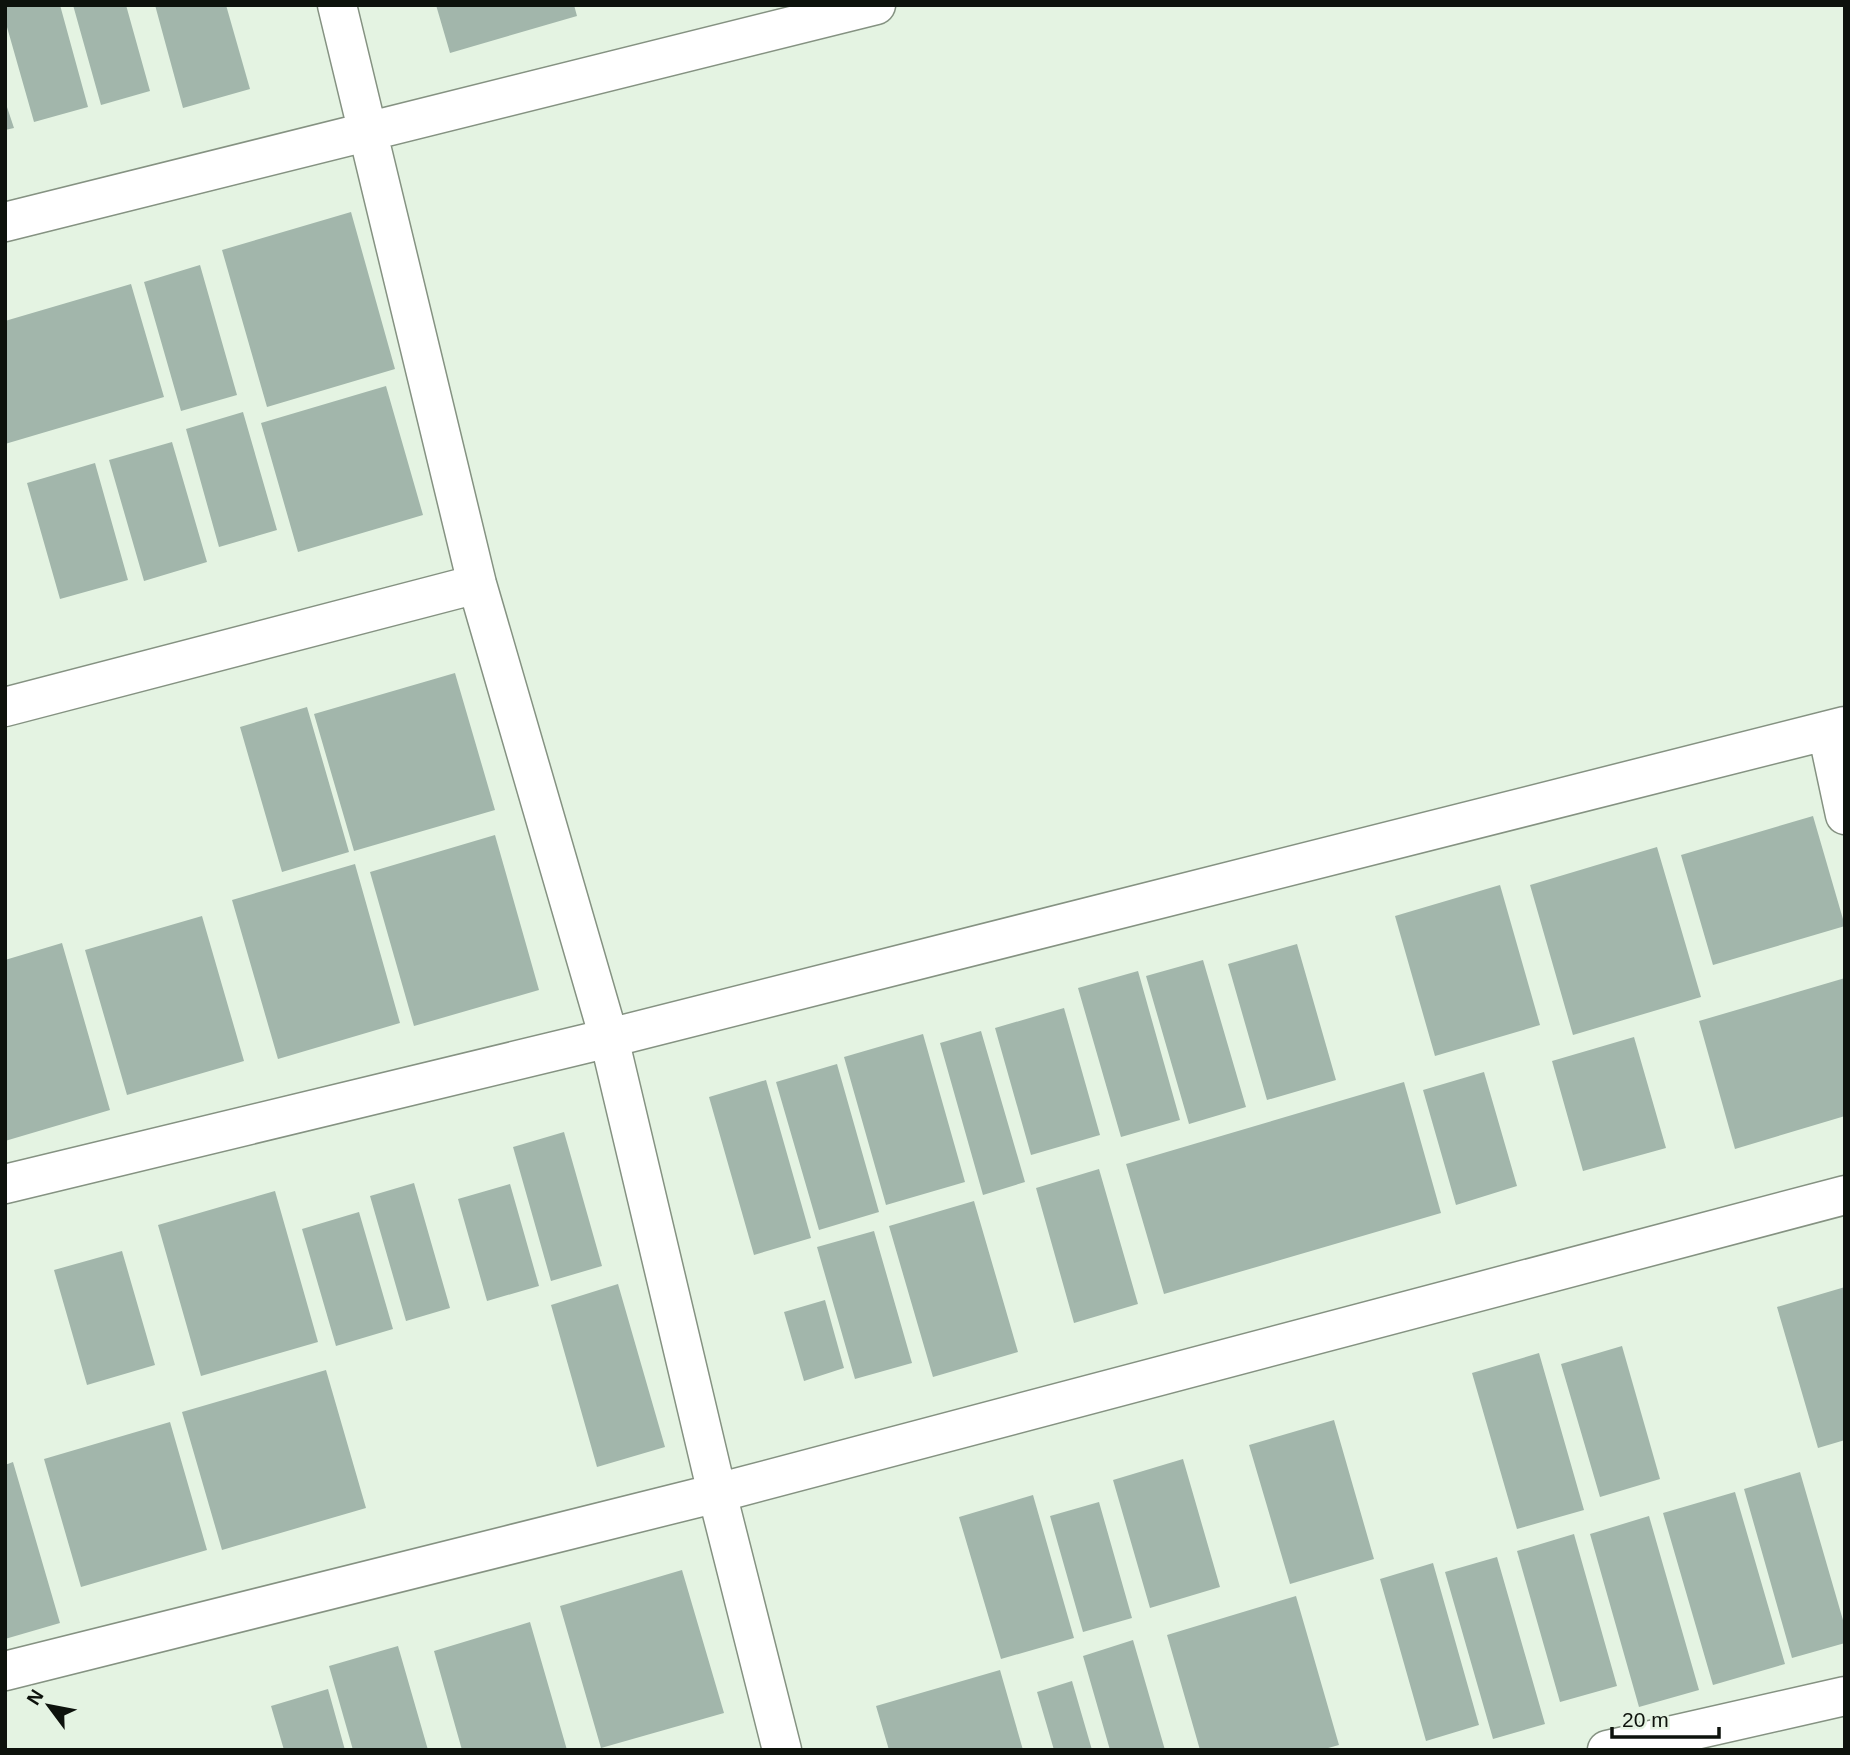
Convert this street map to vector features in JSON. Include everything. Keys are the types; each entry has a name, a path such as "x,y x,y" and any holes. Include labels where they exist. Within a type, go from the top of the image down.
{"lane":[{"path":"337,5 477,584 609,1038 717,1493 782,1750"},
{"path":"5,222 369,134 876,5"},
{"path":"5,706 477,584"},
{"path":"5,1184 609,1038 1836,728 1845,815"},
{"path":"5,1671 717,1493 1845,1195"},
{"path":"1607,1750 1845,1696"}],"building":[{"path":"60,5 88,107 34,122 5,20 5,6"},
{"path":"73,5 126,5 150,91 101,105"},
{"path":"155,5 226,5 250,89 183,108"},
{"path":"436,5 574,5 577,16 450,53"},
{"path":"5,101 14,128 5,130"},
{"path":"351,212 395,369 267,407 222,250"},
{"path":"200,265 237,395 181,411 144,282"},
{"path":"131,284 164,397 5,444 5,321"},
{"path":"386,386 423,515 298,552 261,423"},
{"path":"243,412 277,530 219,547 186,429"},
{"path":"172,442 207,562 144,581 109,460"},
{"path":"95,463 128,580 60,599 27,483"},
{"path":"455,673 495,810 354,851 314,714"},
{"path":"307,707 349,852 282,872 240,727"},
{"path":"1813,816 1845,926 1713,965 1681,855"},
{"path":"495,835 539,990 414,1026 370,872"},
{"path":"1657,847 1701,997 1573,1035 1530,885"},
{"path":"355,864 400,1023 278,1059 232,900"},
{"path":"1500,885 1540,1025 1435,1056 1395,916"},
{"path":"202,916 244,1061 127,1095 85,950"},
{"path":"62,943 110,1110 5,1141 5,960"},
{"path":"1297,944 1336,1080 1267,1100 1228,964"},
{"path":"1203,960 1246,1107 1189,1124 1146,976"},
{"path":"1138,971 1180,1120 1121,1137 1078,988"},
{"path":"1845,978 1845,1116 1735,1149 1699,1021"},
{"path":"1064,1008 1100,1135 1031,1155 995,1028"},
{"path":"981,1031 1025,1182 983,1195 940,1043"},
{"path":"923,1034 965,1182 886,1205 844,1057"},
{"path":"1634,1037 1666,1148 1583,1171 1552,1061"},
{"path":"837,1064 879,1212 819,1230 776,1082"},
{"path":"1484,1072 1517,1186 1456,1205 1423,1090"},
{"path":"766,1080 811,1238 754,1255 709,1097"},
{"path":"1404,1082 1441,1213 1164,1294 1126,1164"},
{"path":"564,1132 602,1266 551,1281 513,1147"},
{"path":"1099,1169 1138,1304 1074,1323 1036,1188"},
{"path":"414,1183 450,1308 406,1321 370,1196"},
{"path":"510,1184 539,1286 487,1301 458,1199"},
{"path":"275,1191 318,1342 201,1376 158,1225"},
{"path":"974,1201 1018,1352 933,1377 889,1226"},
{"path":"359,1212 393,1329 336,1346 302,1229"},
{"path":"874,1231 912,1363 855,1379 817,1247"},
{"path":"122,1251 155,1365 87,1385 54,1270"},
{"path":"618,1284 665,1447 597,1467 551,1305"},
{"path":"1845,1287 1845,1440 1818,1448 1777,1307"},
{"path":"825,1300 844,1368 804,1381 784,1312"},
{"path":"1622,1346 1660,1479 1600,1497 1561,1364"},
{"path":"1539,1353 1584,1510 1517,1529 1472,1373"},
{"path":"326,1370 366,1508 222,1550 182,1412"},
{"path":"1334,1420 1374,1559 1290,1584 1249,1445"},
{"path":"170,1422 207,1550 81,1587 44,1459"},
{"path":"1183,1459 1220,1587 1150,1608 1113,1480"},
{"path":"13,1462 60,1623 5,1639 5,1465"},
{"path":"1800,1472 1845,1627 1845,1643 1792,1658 1744,1489"},
{"path":"1735,1492 1785,1664 1713,1685 1663,1513"},
{"path":"1033,1495 1074,1638 1001,1659 959,1517"},
{"path":"1099,1502 1132,1618 1083,1632 1050,1516"},
{"path":"1649,1516 1699,1690 1639,1707 1590,1534"},
{"path":"1574,1534 1617,1686 1560,1702 1517,1551"},
{"path":"1497,1557 1545,1724 1493,1739 1445,1572"},
{"path":"1433,1563 1479,1725 1426,1741 1380,1579"},
{"path":"682,1570 724,1713 601,1748 560,1606"},
{"path":"1296,1596 1339,1745 1321,1750 1200,1750 1167,1635"},
{"path":"530,1622 567,1750 462,1750 434,1651"},
{"path":"1133,1640 1165,1750 1110,1750 1083,1656"},
{"path":"398,1646 428,1750 353,1750 329,1666"},
{"path":"1000,1670 1023,1750 889,1750 876,1706"},
{"path":"1072,1681 1092,1750 1054,1750 1037,1692"},
{"path":"328,1689 345,1750 284,1750 271,1706"}]}
